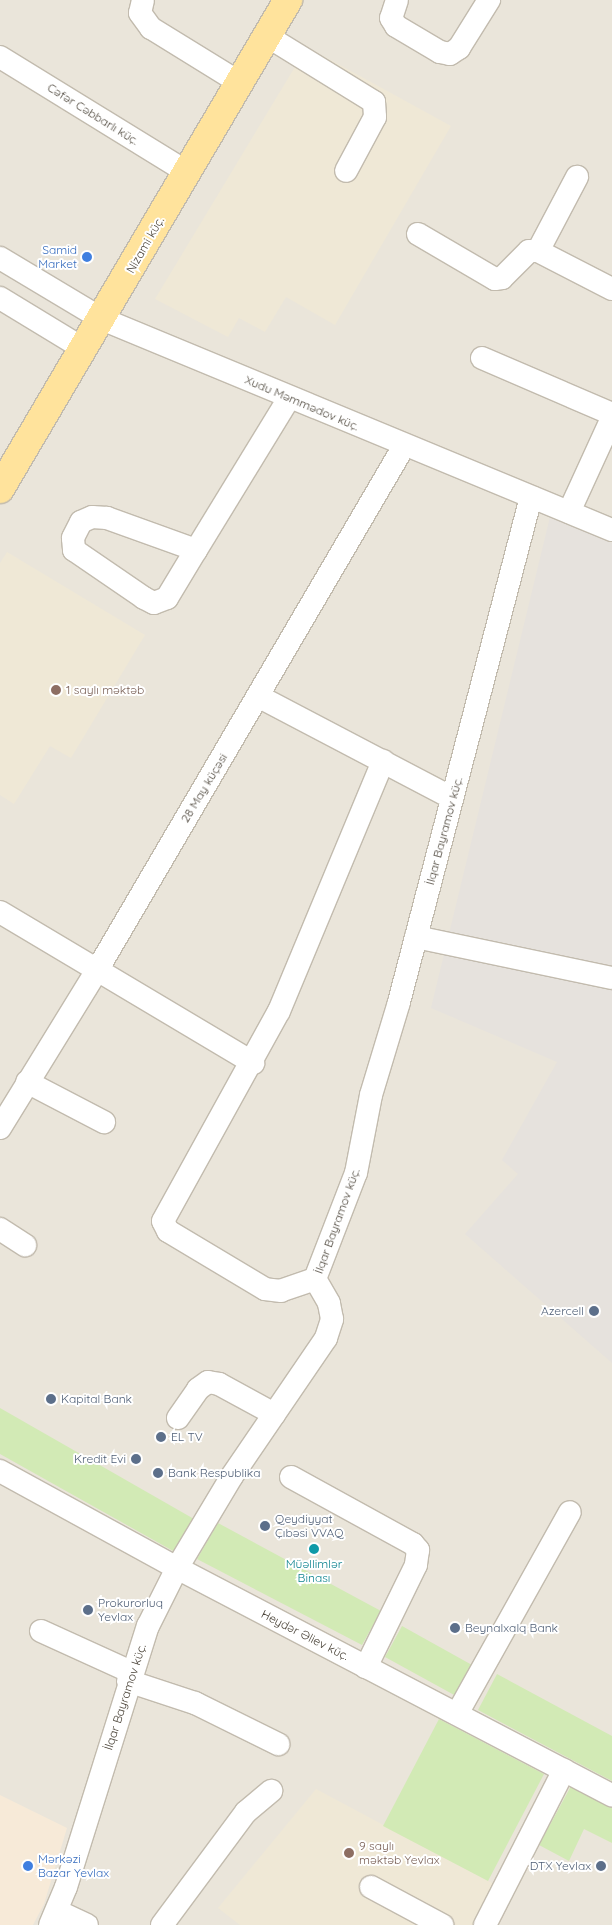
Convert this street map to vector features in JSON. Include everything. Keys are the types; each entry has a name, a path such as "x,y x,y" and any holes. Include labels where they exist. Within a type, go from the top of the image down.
{"main road":[{"name":"Nizami küç.","path":"0,489 102,319 288,0"}],"street":[{"path":"143,0 140,13 150,28 240,83"},
{"path":"397,0 391,18 396,26 440,52 450,54 459,48 489,0"},
{"path":"267,36 374,102 375,117 346,171"},
{"name":"Cəfər Cəbbarlı küç.","path":"0,57 186,172"},
{"path":"538,251 577,177"},
{"path":"418,234 495,279 502,278 529,251 538,251 612,289"},
{"name":"Xudu Məmmədov küç.","path":"0,258 102,319 404,446 612,530"},
{"path":"0,298 84,349"},
{"path":"482,358 612,414"},
{"path":"196,550 107,518 92,517 81,522 73,538 74,550 154,603 167,598 290,398"},
{"path":"569,512 612,418"},
{"name":"28 May küçəsi","path":"0,1128 96,972 404,446"},
{"name":"İlqar Bayramov küç.","path":"54,1918 130,1676 148,1626 177,1568 274,1414 326,1338 332,1319 329,1302 315,1279 356,1173 371,1095 416,937 531,497"},
{"path":"258,696 452,798"},
{"path":"315,1279 281,1291 264,1289 168,1231 163,1221 253,1063 279,1011 384,761"},
{"path":"0,912 96,972 253,1063"},
{"path":"416,937 612,978"},
{"path":"27,1082 104,1122"},
{"path":"0,1229 25,1245"},
{"path":"178,1418 198,1389 208,1382 219,1384 274,1414"},
{"name":"Heydər Əliev küç.","path":"0,1472 177,1568 612,1795"},
{"path":"291,1477 413,1544 418,1550 416,1565 366,1667"},
{"path":"457,1714 570,1512"},
{"path":"41,1631 130,1676 196,1703 278,1744"},
{"path":"485,1925 564,1770"},
{"path":"162,1925 246,1812 271,1791"},
{"path":"371,1887 442,1925"},
{"path":"54,1918 87,1925"}],"shaded area":[{"path":"0,0 612,0 612,1925 0,1925"},
{"path":"307,47 451,126 335,325 286,297 265,332 239,318 228,337 155,299"},
{"path":"550,517 612,543 612,1363 465,1234 518,1174 502,1160 557,1062 431,1008"},
{"name":"1 saylı məktəb","path":"7,552 145,635 71,758 50,746 14,804 0,795 0,563"},
{"name":"9 saylı məktəb Yevlax","path":"316,1789 511,1893 493,1925 240,1925 218,1908"},
{"name":"Mərkəzi Bazar Yevlax","path":"0,1795 67,1828 44,1904 33,1925 0,1925"}],"green space":[{"path":"0,1408 194,1519 175,1552 0,1454"},
{"path":"218,1523 381,1611 362,1645 197,1559"},
{"path":"402,1626 472,1665 456,1696 385,1657"},
{"path":"497,1674 612,1736 612,1781 478,1710"},
{"path":"439,1719 544,1774 488,1881 383,1826"},
{"path":"571,1786 612,1808 612,1843 584,1829 569,1861 539,1845"}],"place":[{"name":"Samid Market","path":"87,257"},
{"name":"1 saylı məktəb","path":"56,690"},
{"name":"Azercell","path":"594,1311"},
{"name":"Kapital Bank","path":"51,1399"},
{"name":"EL TV","path":"161,1437"},
{"name":"Kredit Evi","path":"136,1459"},
{"name":"Bank Respublika","path":"158,1473"},
{"name":"Qeydiyyat Çıbəsi VVAQ","path":"265,1526"},
{"name":"Müəllimlər Binası","path":"314,1549"},
{"name":"Prokurorluq Yevlax","path":"88,1610"},
{"name":"Beynalxalq Bank","path":"455,1628"},
{"name":"9 saylı məktəb Yevlax","path":"349,1853"},
{"name":"Mərkəzi Bazar Yevlax","path":"28,1866"},
{"name":"DTX Yevlax","path":"601,1866"}]}
